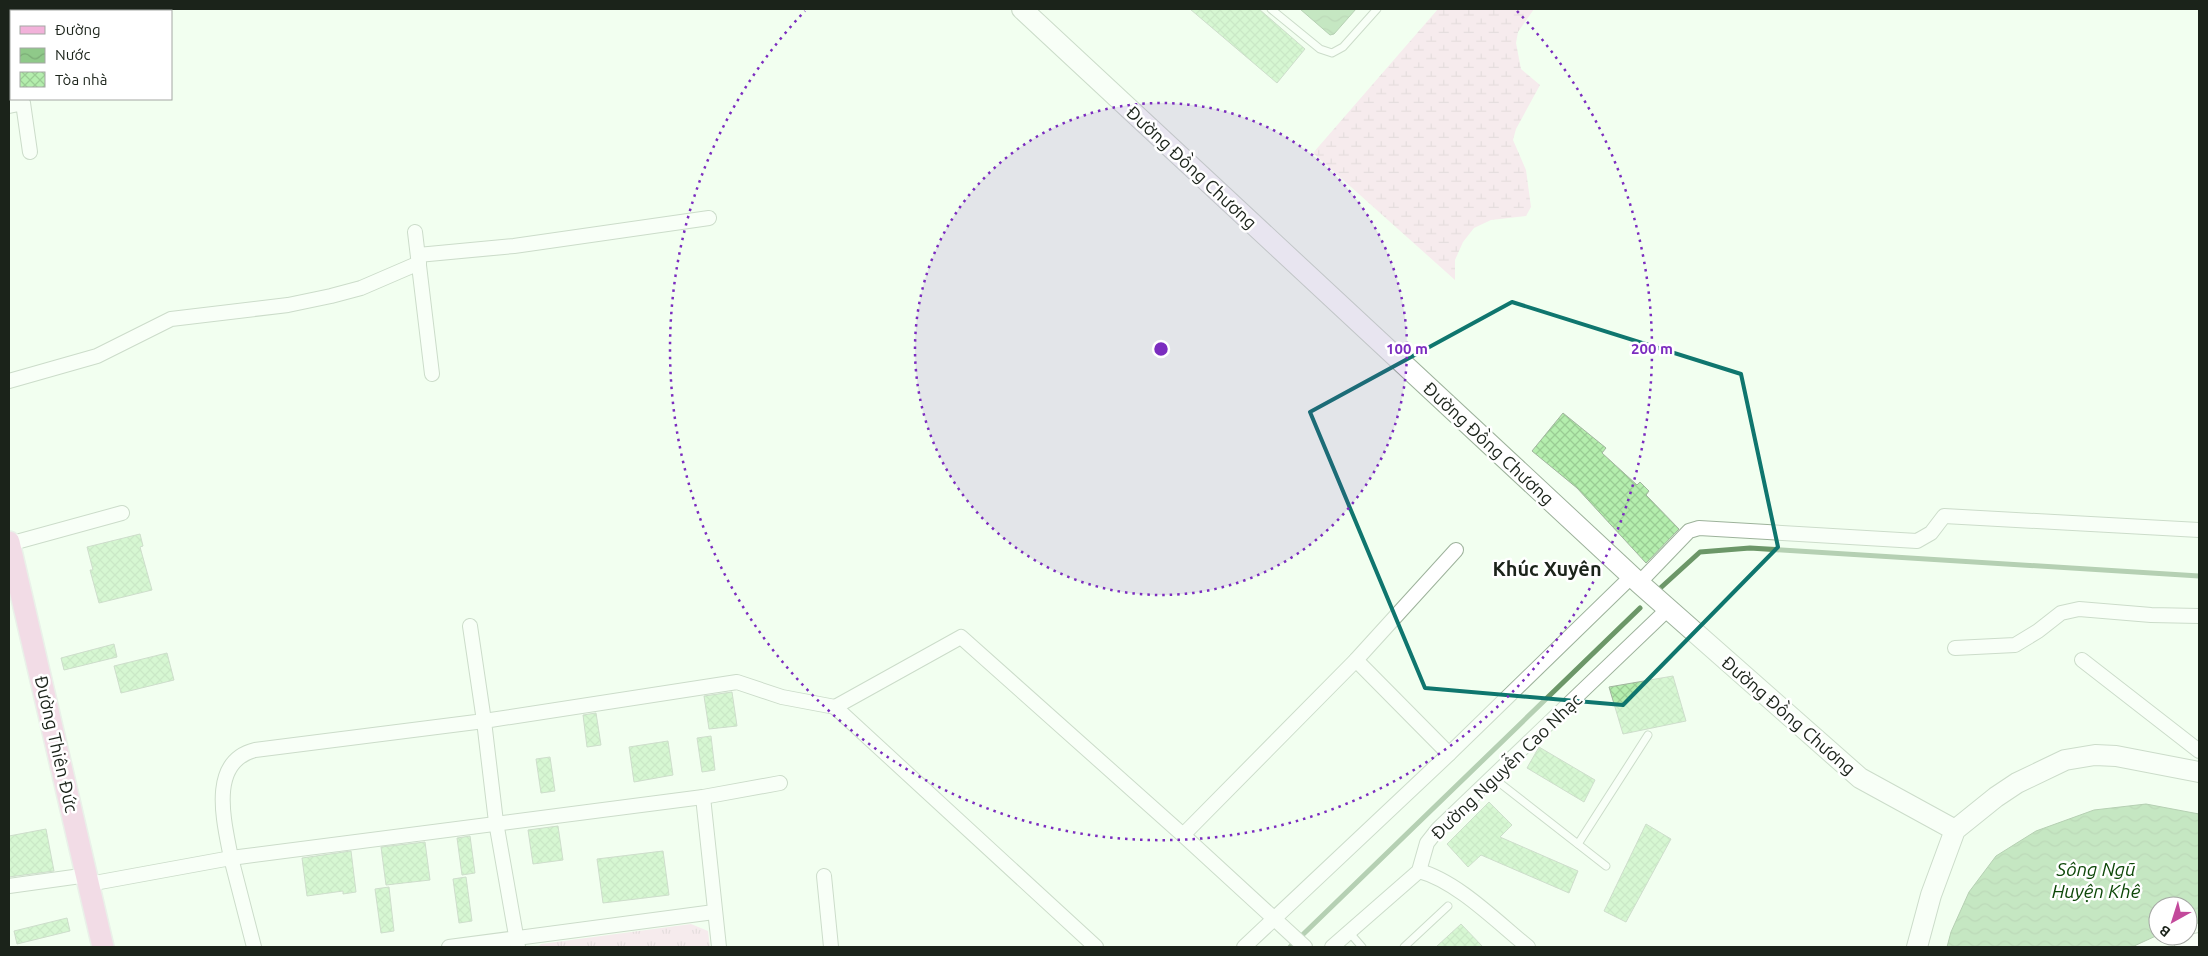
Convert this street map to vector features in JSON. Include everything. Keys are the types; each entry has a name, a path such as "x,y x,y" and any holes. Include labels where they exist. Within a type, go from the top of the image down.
{"main road":[{"name":"Đường Thiên Đức","path":"9,543 103,947"}],"street":[{"name":"Đường Đồng Chương","path":"1022,9 1648,591 1860,778 1955,830"},
{"path":"9,106 23,103 30,152"},
{"path":"9,381 97,356 171,319 288,305 331,296 361,288 419,259 709,218"},
{"path":"416,232 432,374"},
{"path":"9,543 122,512"},
{"path":"1244,947 1449,754 1648,591 1689,532 1699,528 1917,541 1931,533 1944,516 2199,530"},
{"path":"1183,835 1356,660 1456,550"},
{"name":"Đường Nguyễn Cao Nhạc","path":"1419,871 1430,838 1492,778 1648,591"},
{"path":"1955,648 2015,645 2038,631 2061,613 2079,609 2150,615 2199,616"},
{"path":"470,626 496,822 517,942"},
{"path":"835,707 961,637 1183,835 1305,947"},
{"path":"1356,660 1449,754"},
{"path":"2082,660 2199,751"},
{"path":"254,947 231,858 222,808 222,789 233,766 244,754 255,750 484,721 737,682 782,697 835,707 1096,947"},
{"path":"1917,947 1931,895 1955,830 1996,797 2017,783 2065,760 2095,755 2116,756 2199,772"},
{"path":"9,886 88,880 231,858 496,822 703,797 780,784"},
{"path":"703,797 719,947"},
{"path":"1332,947 1419,871 1449,883 1528,947"},
{"path":"824,876 831,947"},
{"path":"449,947 517,942 714,912"},
{"path":"2185,947 2199,943"}],"lane":[{"path":"1271,9 1320,48 1332,53 1343,47 1377,9"},
{"path":"1578,844 1648,735"},
{"path":"1492,778 1606,866"},
{"path":"1404,947 1448,906"},
{"path":"1349,932 1362,947"}],"highlighted area":[{"path":"1512,302 1741,374 1778,547 1623,705 1425,688 1310,412"}],"green space":[{"path":"1438,9 1534,9 1518,32 1516,43 1521,69 1540,85 1516,129 1513,140 1526,170 1531,207 1526,216 1491,220 1474,228 1463,242 1455,260 1455,280 1313,153"},
{"path":"691,924 708,931 710,947 538,947 541,944"}],"water":[{"path":"1300,9 1356,9 1334,34 1330,35"},
{"name":"Sông Ngũ Huyện Khê","path":"2146,804 2199,814 2199,923 2198,896 2148,896 2148,940 2132,947 1947,947 1951,932 1969,892 1996,856 2036,831 2094,810"}],"building":[{"path":"1190,9 1259,9 1305,49 1277,83"},
{"path":"1563,413 1606,448 1602,453 1637,485 1640,482 1649,491 1646,495 1679,529 1646,563 1577,488 1532,451"},
{"path":"140,534 143,546 140,547 152,590 99,603 90,570 93,570 87,547"},
{"path":"114,644 117,657 64,670 61,658"},
{"path":"167,653 174,680 121,693 114,666"},
{"path":"1673,676 1686,721 1623,734 1609,687"},
{"path":"732,692 737,726 709,729 704,696"},
{"path":"596,713 601,745 587,747 583,715"},
{"path":"711,736 715,770 702,772 697,738"},
{"path":"668,741 673,775 634,782 629,747"},
{"path":"1539,747 1595,780 1584,802 1527,768"},
{"path":"550,757 555,791 541,793 536,759"},
{"path":"1489,802 1512,825 1500,837 1578,871 1569,893 1481,855 1468,867 1447,844"},
{"path":"1646,824 1671,839 1626,922 1604,911"},
{"path":"558,826 563,860 533,864 528,830"},
{"path":"46,829 54,871 9,877 9,836"},
{"path":"470,836 475,873 462,875 457,838"},
{"path":"425,842 430,880 386,885 381,847"},
{"path":"351,851 356,892 343,894 343,891 307,896 302,858"},
{"path":"663,851 669,895 603,903 597,859"},
{"path":"466,877 472,921 459,923 453,879"},
{"path":"389,887 394,931 381,933 375,889"},
{"path":"67,918 70,931 17,944 14,931"},
{"path":"1461,924 1483,947 1436,947"}],"waterway":[{"path":"1656,592 1700,552 1750,548 2199,576"},
{"path":"1290,947 1640,608"}],"district":[{"name":"Khúc Xuyên","path":"1547,568"}]}
